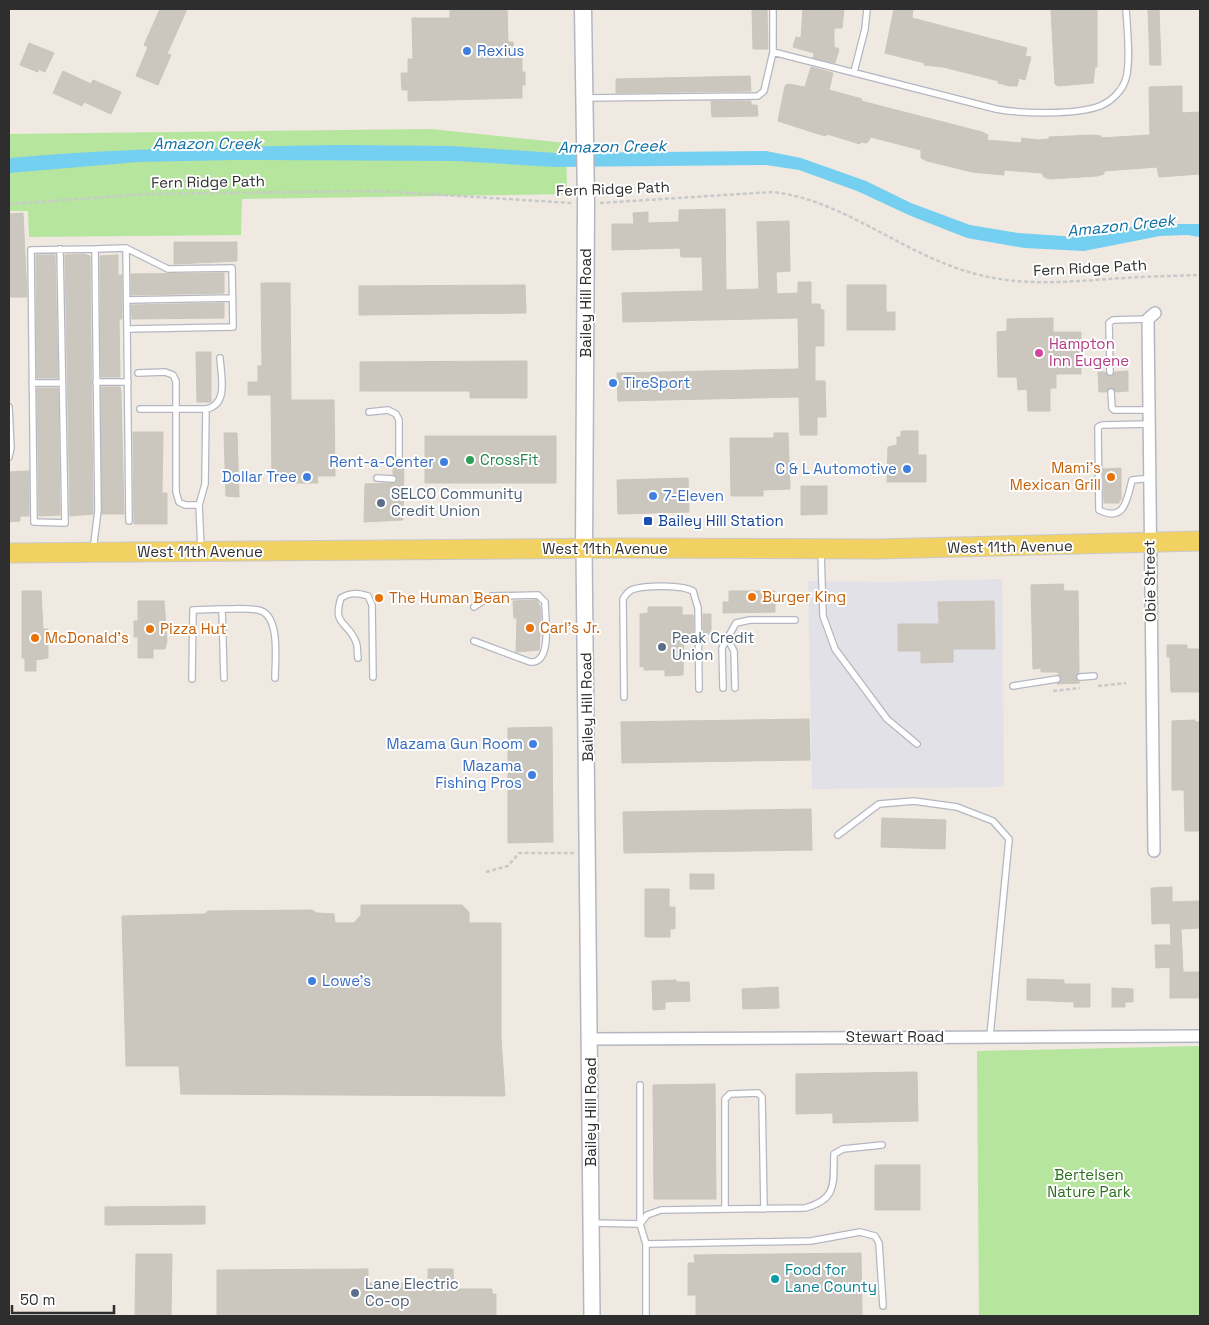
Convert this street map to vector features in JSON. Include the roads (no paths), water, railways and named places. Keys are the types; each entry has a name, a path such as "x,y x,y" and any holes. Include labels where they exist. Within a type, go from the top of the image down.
{"main road":[{"name":"Bailey Hill Road","path":"583,9 586,200 584,548"},
{"name":"West 11th Avenue","path":"9,553 584,548 820,549 1149,544 1200,541"}],"street":[{"name":"Obie Street","path":"1152,316 1150,410 1152,478 1149,544 1154,851"},
{"name":"Bailey Hill Road","path":"584,548 592,1316"},
{"name":"Stewart Road","path":"590,1039 1200,1036"}],"lane":[{"path":"585,98 758,96 764,91 773,52 773,9"},
{"path":"854,72 865,29 867,9"},
{"path":"773,52 1008,111 1028,113 1092,108 1109,101 1116,95 1126,78 1126,9"},
{"path":"126,248 129,521"},
{"path":"60,249 65,523 34,522 30,250 60,249 126,248 168,268 232,268 233,328 127,329"},
{"path":"93,553 98,510 95,249"},
{"path":"127,300 232,298"},
{"path":"1110,372 1110,323 1113,320 1152,316"},
{"path":"140,409 214,408 220,402 222,393 220,358"},
{"path":"138,373 165,372 173,375 176,382 176,492 179,502 185,505 200,505"},
{"path":"96,382 128,382"},
{"path":"32,383 62,383"},
{"path":"1111,392 1112,408 1114,410 1150,410"},
{"path":"9,407 12,448 9,457"},
{"path":"201,552 200,505 205,484 206,409"},
{"path":"369,412 388,410 396,414 398,420 399,462"},
{"path":"1150,424 1102,425 1098,427 1099,510 1114,513 1120,512 1124,507 1133,479 1152,478"},
{"path":"376,478 393,479"},
{"path":"820,549 823,616 835,648 887,719 917,744"},
{"path":"624,698 622,599 633,589 640,588 679,587 693,591 697,598 698,608 699,689"},
{"path":"358,658 356,642 339,622 337,610 340,598 348,594 358,593 368,596 372,605 373,677"},
{"path":"474,607 491,596 538,595 542,597 545,602 545,648 541,659 536,662 530,662 474,641"},
{"path":"222,609 224,678"},
{"path":"192,679 193,610 222,609 260,610 270,616 274,626 275,678"},
{"path":"723,688 722,648 728,640 732,628 741,621 795,620"},
{"path":"728,640 734,651 735,688"},
{"path":"1080,677 1094,676"},
{"path":"1013,686 1057,679"},
{"path":"838,835 879,804 914,801 957,808 993,821 1009,840 990,1036"},
{"path":"640,1085 640,1224 646,1244 646,1316"},
{"path":"725,1209 725,1099 730,1094 758,1093 762,1097 764,1209"},
{"path":"640,1224 647,1215 660,1210 805,1208 820,1204 827,1200 833,1188 834,1154 843,1148 882,1145"},
{"path":"592,1223 640,1224"},
{"path":"646,1244 811,1241 860,1232 875,1236 879,1243 883,1306"}],"water":[{"path":"337,145 451,146 556,153 766,151 801,158 866,181 911,203 970,225 1018,233 1078,237 1123,228 1159,224 1200,224 1200,237 1187,235 1160,236 1084,251 1024,248 967,238 911,216 857,191 799,170 766,165 554,167 457,161 234,160 138,162 9,173 9,158 132,150"}],"place":[{"name":"Rexius","path":"467,51"},
{"name":"Hampton Inn Eugene","path":"1039,353"},
{"name":"TireSport","path":"613,383"},
{"name":"CrossFit","path":"470,460"},
{"name":"Rent-a-Center","path":"444,462"},
{"name":"C & L Automotive","path":"907,469"},
{"name":"Dollar Tree","path":"307,477"},
{"name":"Mami's Mexican Grill","path":"1111,477"},
{"name":"7-Eleven","path":"653,496"},
{"name":"SELCO Community Credit Union","path":"381,503"},
{"name":"Bailey Hill Station","path":"648,521"},
{"name":"Burger King","path":"752,597"},
{"name":"The Human Bean","path":"379,598"},
{"name":"Carl's Jr.","path":"530,628"},
{"name":"Pizza Hut","path":"150,629"},
{"name":"McDonald's","path":"35,638"},
{"name":"Peak Credit Union","path":"662,647"},
{"name":"Mazama Gun Room","path":"533,744"},
{"name":"Mazama Fishing Pros","path":"532,775"},
{"name":"Lowe's","path":"312,981"},
{"name":"Food for Lane County","path":"775,1279"},
{"name":"Lane Electric Co-op","path":"355,1293"}],"water label":[{"name":"Amazon Creek","path":"207,143"},
{"name":"Amazon Creek","path":"612,146"},
{"name":"Amazon Creek","path":"1121,225"}],"park label":[{"name":"Bertelsen Nature Park","path":"1089,1184"}]}
